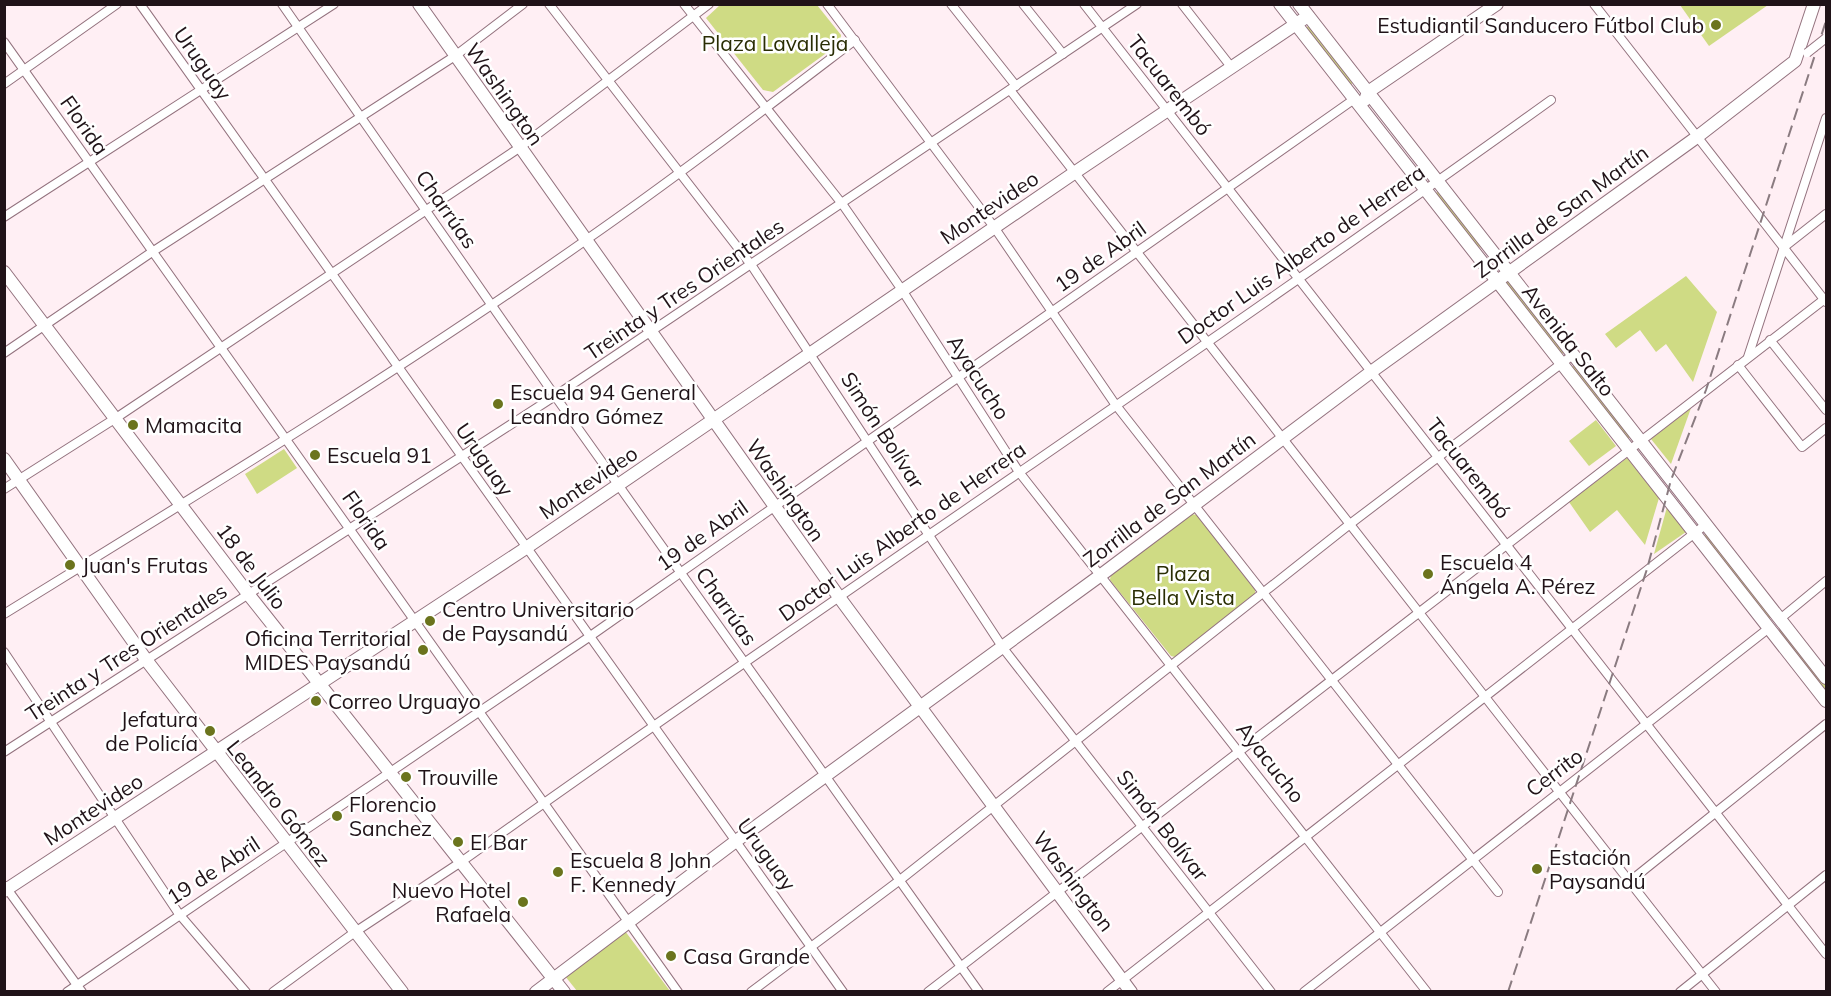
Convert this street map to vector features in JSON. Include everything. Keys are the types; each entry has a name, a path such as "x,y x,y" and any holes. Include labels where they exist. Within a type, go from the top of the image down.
{"street":[{"path":"4,84 117,4"},
{"name":"Uruguay","path":"140,4 843,992"},
{"name":"Charrúas","path":"282,4 555,396 979,992"},
{"path":"4,216 334,4"},
{"name":"Washington","path":"418,4 774,507 1131,992"},
{"path":"4,353 152,252 455,56 523,4"},
{"name":"Simón Bolívar","path":"549,4 752,266 869,440 1003,648 1271,992"},
{"name":"Ayacucho","path":"684,4 843,204 902,290 1019,471 1427,992"},
{"path":"4,489 116,418 519,148 709,4"},
{"path":"827,4 994,227 1115,404 1498,892"},
{"path":"951,4 1074,173 1716,992"},
{"path":"1023,4 1063,54"},
{"name":"Tacuarembó","path":"1084,4 1827,954"},
{"name":"Treinta y Tres Orientales","path":"4,752 462,457 752,266 1137,4"},
{"path":"1182,4 1232,68"},
{"name":"Avenida Salto","path":"1280,4 1629,449 1780,619 1827,678"},
{"name":"Avenida Salto","path":"1299,4 1640,440 1769,628 1827,701"},
{"path":"1357,105 1368,93 1497,4"},
{"path":"928,992 1330,678 1770,340 1826,300 1594,4"},
{"path":"1795,61 1814,4"},
{"name":"Montevideo","path":"5,889 526,548 994,227 1308,16"},
{"name":"Zorrilla de San Martín","path":"536,992 736,841 1003,648 1281,438 1697,137 1827,38"},
{"path":"4,614 183,506 585,242 855,40"},
{"name":"Florida","path":"4,42 678,992"},
{"path":"1357,105 1359,81"},
{"name":"Doctor Luis Alberto de Herrera","path":"273,992 355,932 460,862 1115,404 1298,280 1551,100"},
{"name":"19 de Abril","path":"67,992 80,988 179,914 286,843 388,771 480,712 1228,189 1357,105"},
{"path":"1748,357 1827,118"},
{"path":"1391,145 1404,137"},
{"path":"1784,247 1827,214"},
{"name":"18 de Julio","path":"4,272 249,595 564,992"},
{"path":"1770,340 1827,410"},
{"path":"751,992 900,880 1350,524 1574,354"},
{"path":"1738,365 1802,447 1827,428"},
{"name":"Leandro Gómez","path":"4,459 215,753 402,992"},
{"path":"1107,992 1700,528"},
{"name":"Cerrito","path":"1304,992 1647,725 1827,581"},
{"path":"4,652 179,914 246,992"},
{"path":"1629,882 1827,724"},
{"path":"1680,992 1827,875"},
{"path":"5,889 80,988"}],"green space":[{"name":"Plaza Lavalleja","path":"720,5 817,5 841,35 840,43 773,92 763,90 706,18"},
{"name":"Estudiantil Sanducero Fútbol Club","path":"1680,5 1768,5 1709,46"},
{"path":"1309,25 1353,79 1351,87 1305,29"},
{"path":"1441,190 1486,251 1475,244 1436,193"},
{"path":"1686,276 1717,312 1693,382 1666,344 1656,352 1640,330 1616,348 1605,334"},
{"path":"1509,277 1566,351 1560,355 1503,282"},
{"path":"1576,364 1632,435 1628,439 1572,367"},
{"path":"1691,408 1671,464 1651,439"},
{"path":"1596,420 1616,446 1589,466 1569,441"},
{"path":"284,449 297,468 257,494 245,474"},
{"path":"1627,458 1659,498 1645,545 1617,510 1590,532 1569,502"},
{"path":"1667,507 1686,532 1654,554"},
{"name":"Plaza Bella Vista","path":"1191,514 1197,515 1255,590 1255,595 1175,657 1171,656 1110,580 1111,573"},
{"path":"1707,533 1773,616 1769,619 1703,536"},
{"path":"1782,628 1826,685 1826,694 1778,631"},
{"path":"625,931 670,991 577,991 565,976"}],"railway":[{"path":"1508,992 1647,569 1671,480 1706,390 1826,21"}],"place":[{"name":"Estudiantil Sanducero Fútbol Club","path":"1716,25"},
{"name":"Escuela 94 General Leandro Gómez","path":"498,404"},
{"name":"Mamacita","path":"133,425"},
{"name":"Escuela 91","path":"315,455"},
{"name":"Juan's Frutas","path":"70,565"},
{"name":"Escuela 4 Ángela A. Pérez","path":"1428,574"},
{"name":"Centro Universitario de Paysandú","path":"430,621"},
{"name":"Oficina Territorial MIDES Paysandú","path":"423,650"},
{"name":"Correo Urguayo","path":"316,701"},
{"name":"Jefatura de Policía","path":"210,731"},
{"name":"Trouville","path":"406,777"},
{"name":"Florencio Sanchez","path":"337,816"},
{"name":"El Bar","path":"458,842"},
{"name":"Estación Paysandú","path":"1537,869"},
{"name":"Escuela 8 John F. Kennedy","path":"558,872"},
{"name":"Nuevo Hotel Rafaela","path":"523,902"},
{"name":"Casa Grande","path":"671,956"}]}
